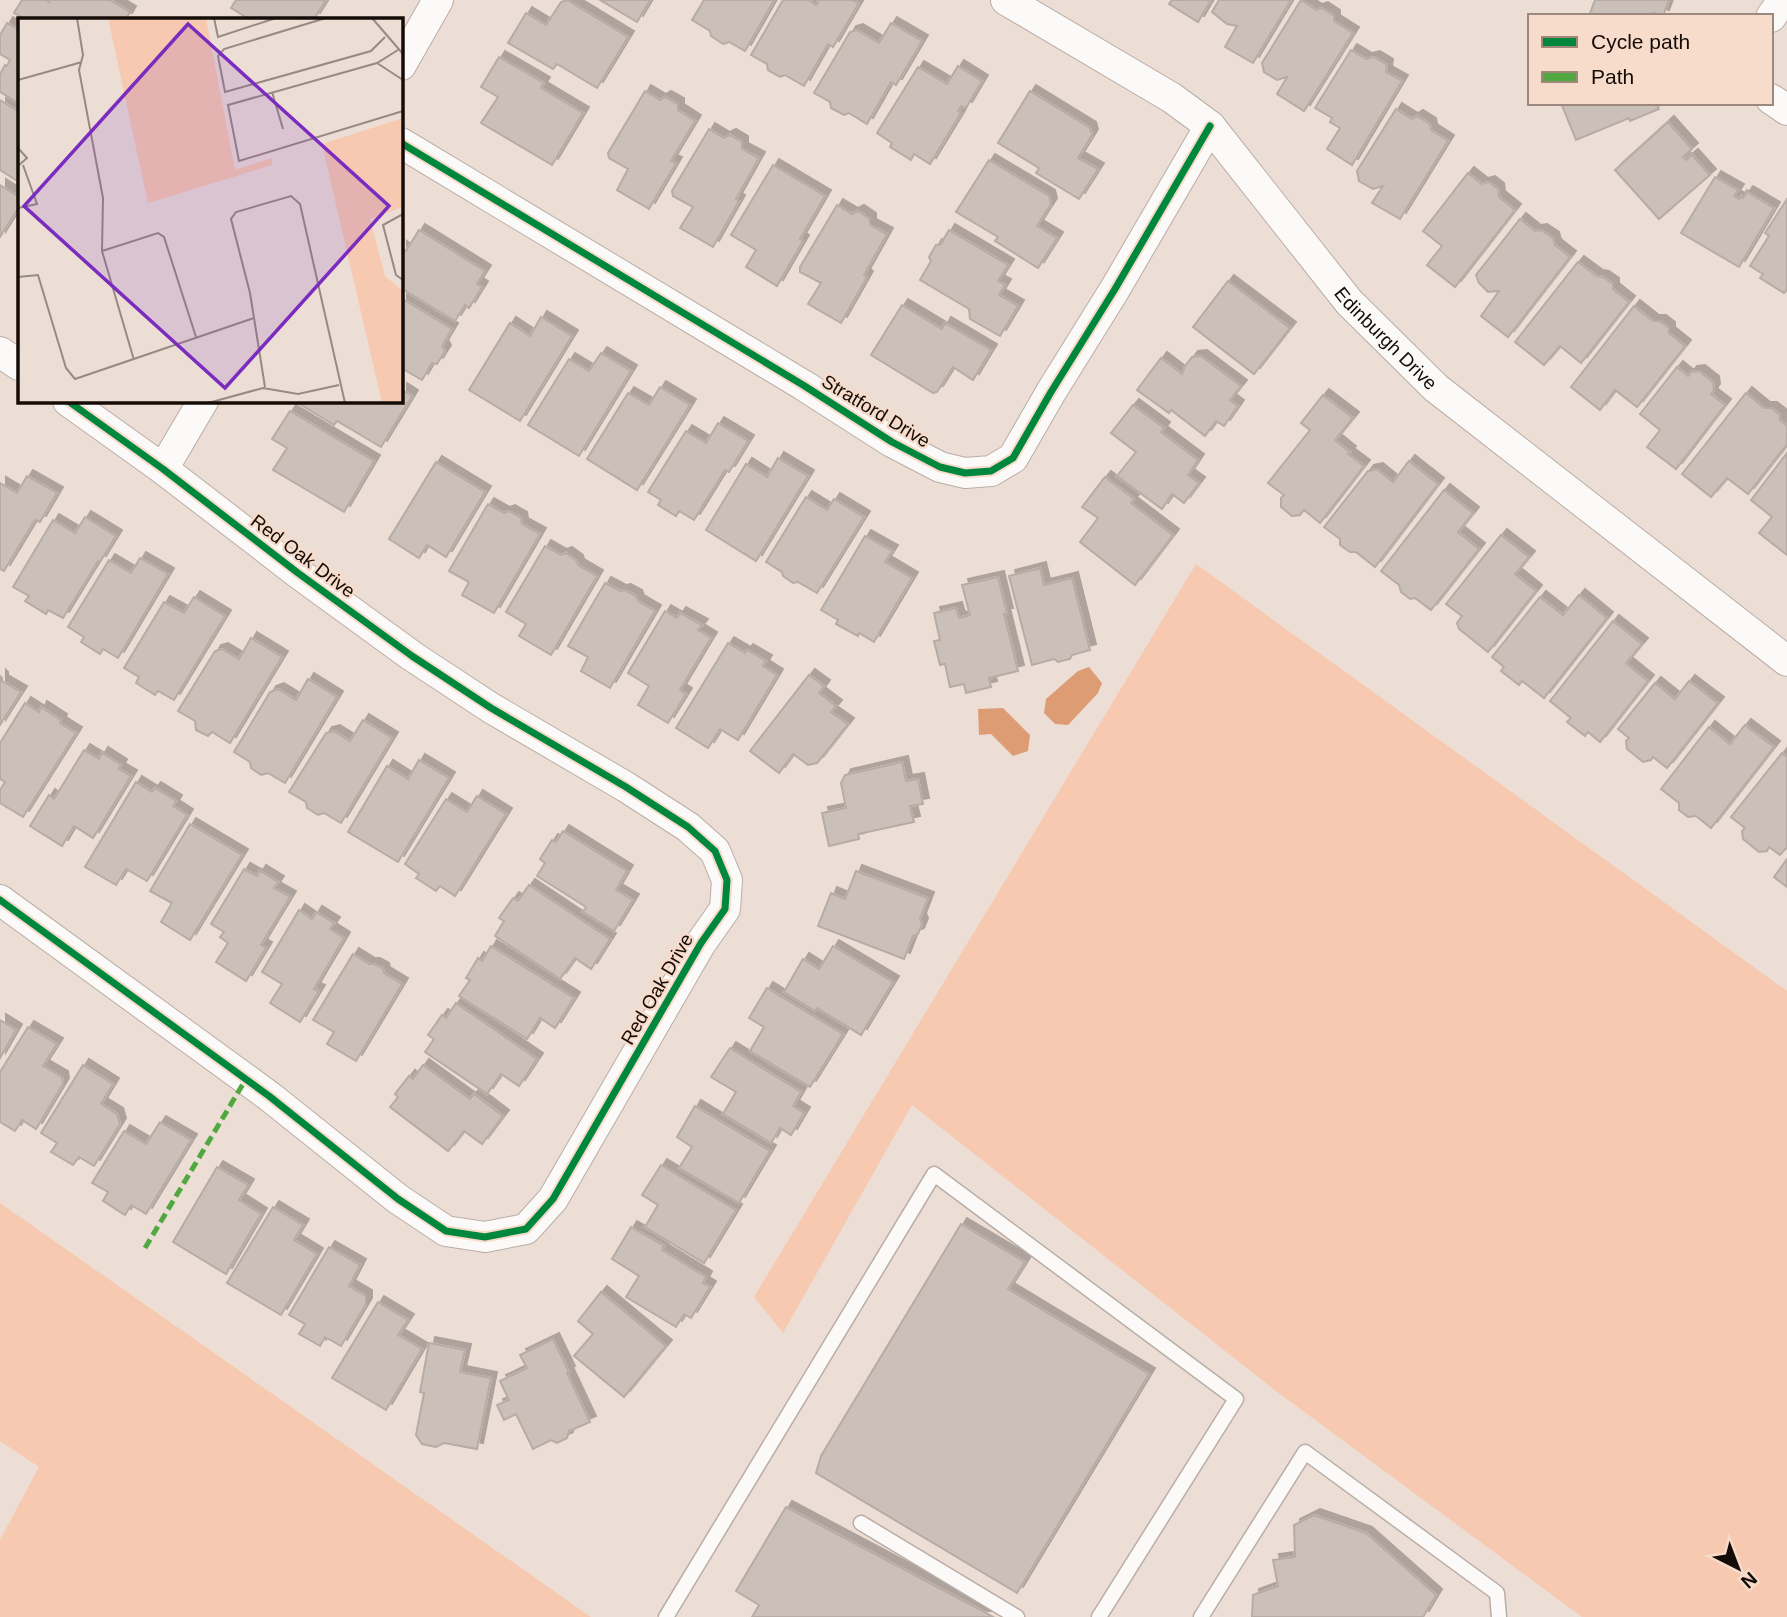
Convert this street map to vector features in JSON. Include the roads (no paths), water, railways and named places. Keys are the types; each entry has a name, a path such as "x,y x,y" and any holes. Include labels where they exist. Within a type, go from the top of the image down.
{"street":[{"path":"402,63 438,0"},
{"name":"Edinburgh Drive","path":"1006,0 1172,98 1210,127 1349,302 1428,380 1787,661"},
{"name":"Stratford Drive","path":"402,144 892,442 940,467 965,473 991,471 1013,458 1210,127"},
{"path":"0,352 18,364"},
{"name":"Red Oak Drive","path":"0,900 269,1096 398,1199 446,1231 485,1237 526,1229 553,1199 701,943 725,909 727,880 715,851 688,827 626,787 491,708 412,656 69,402"},
{"path":"163,469 202,402"}],"lane":[{"path":"666,1617 934,1174 1236,1399 1099,1617"},
{"path":"1201,1617 1306,1452 1497,1593 1499,1617"},
{"path":"861,1523 1017,1617"}]}
